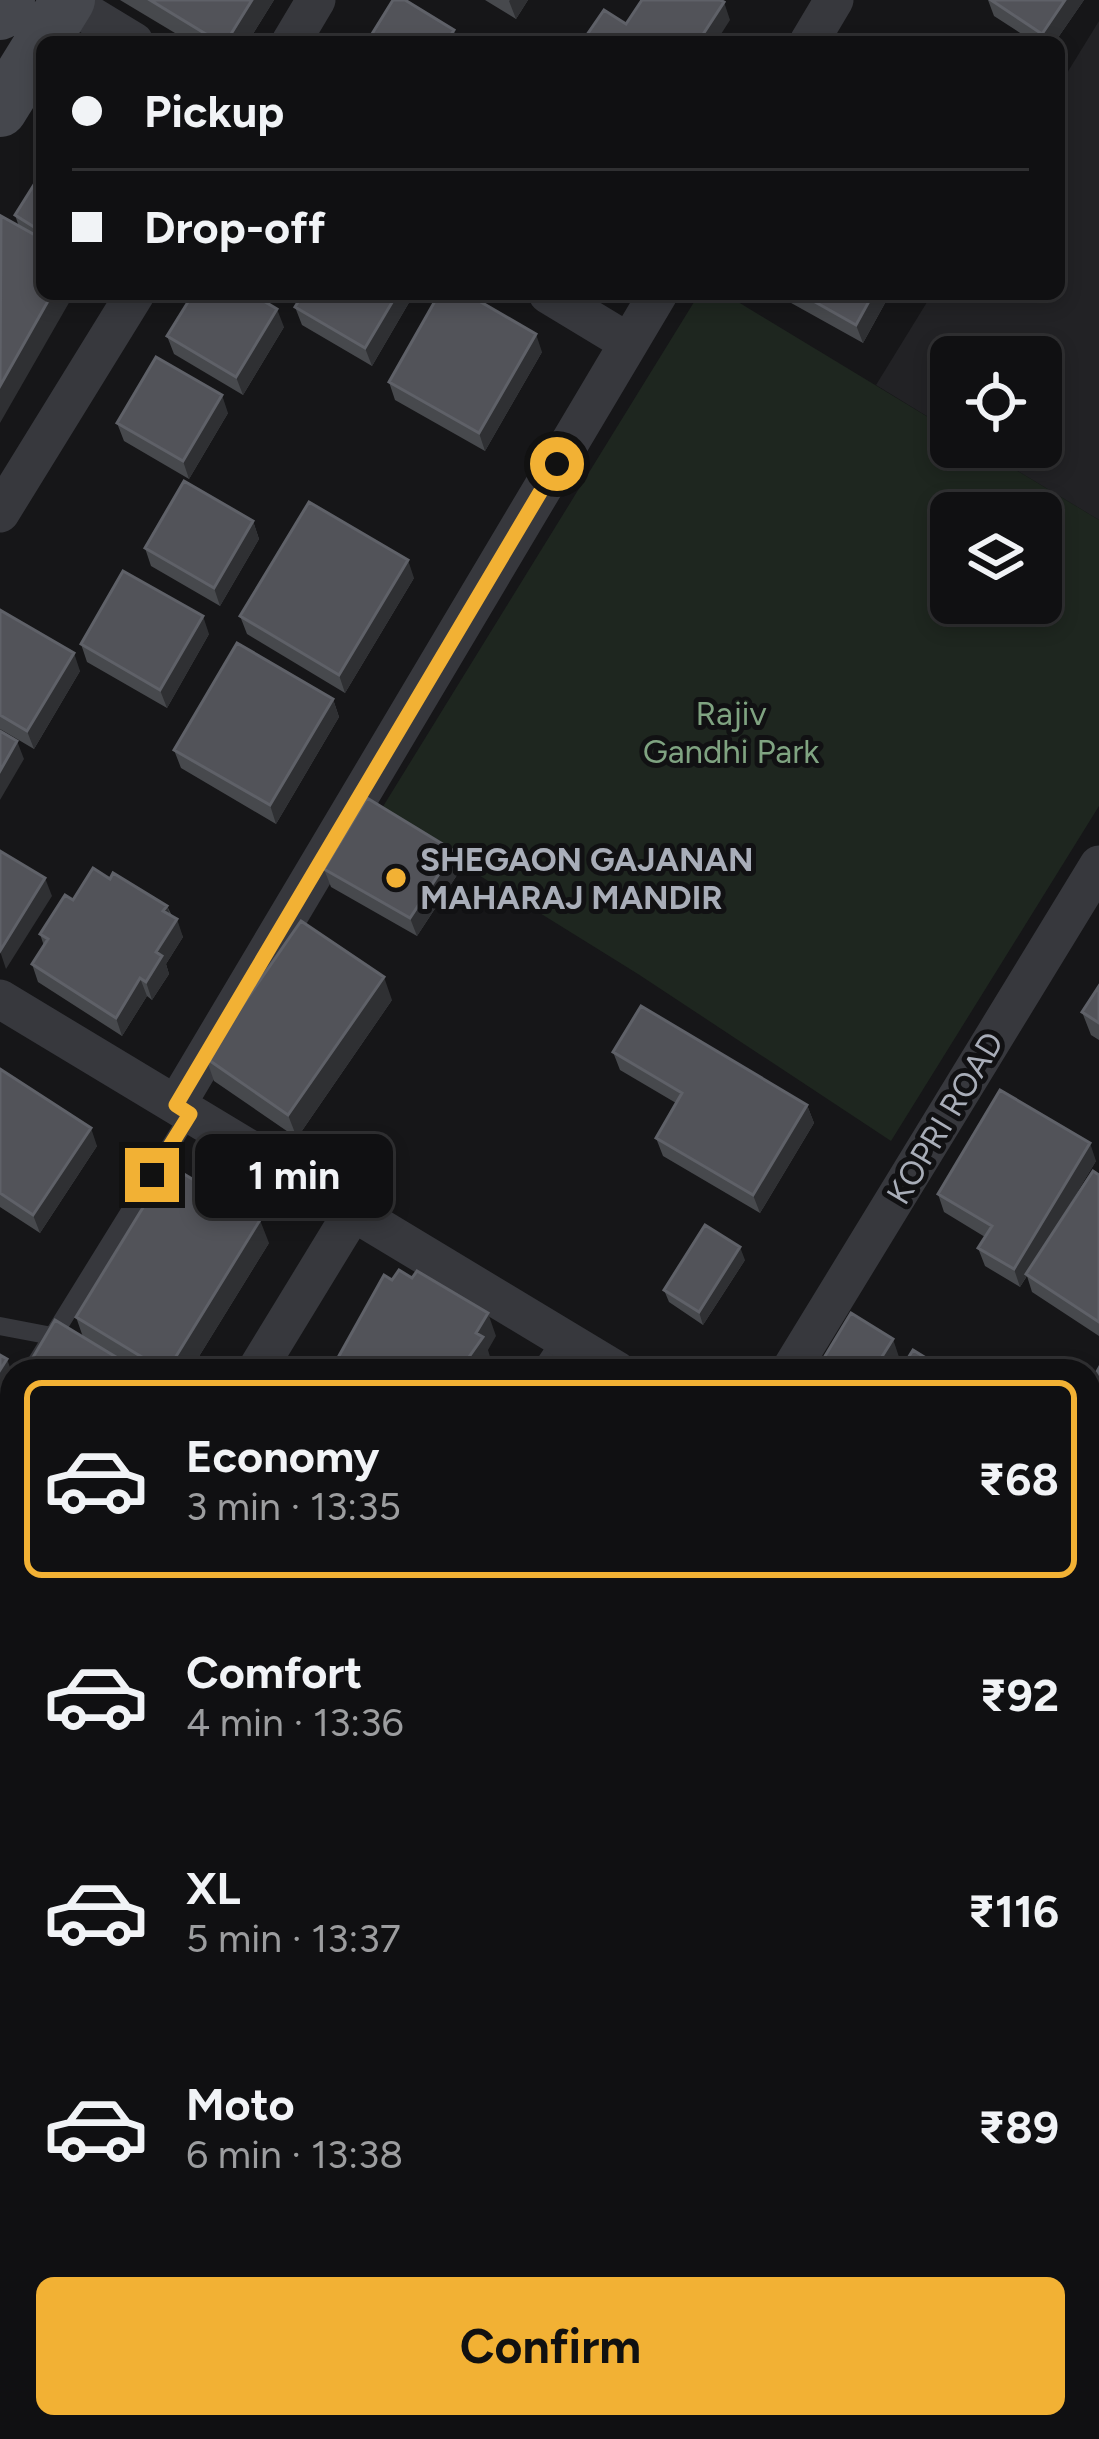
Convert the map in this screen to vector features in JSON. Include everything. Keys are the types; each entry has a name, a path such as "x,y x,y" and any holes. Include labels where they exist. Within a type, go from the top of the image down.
{"main road":[{"path":"0,13 8,0"},
{"path":"44,36 66,0"},
{"path":"0,110 36,50"}],"street":[{"path":"66,0 124,36"},
{"path":"294,36 316,0"},
{"path":"812,36 833,0"},
{"path":"0,513 131,300"},
{"path":"558,300 629,343"},
{"path":"183,1109 654,300"},
{"name":"KOPRI ROAD","path":"797,1359 1099,865"},
{"path":"0,999 597,1359"},
{"path":"263,1359 353,1212"}],"lane":[{"path":"38,1359 183,1109"},
{"path":"0,1326 52,1336"},
{"path":"548,1359 562,1338"}],"shaded area":[{"path":"1099,21 1099,520 1062,498 1062,492 1053,492 1013,468 1062,468 1062,336 930,336 930,418 876,385 928,300 1065,300 1065,76"}],"green space":[{"name":"Rajiv Gandhi Park","path":"695,300 735,300 930,418 930,468 1013,468 1053,492 930,492 930,624 1062,624 1062,498 1099,520 1099,806 891,1141 638,974 379,813"}],"building":[{"path":"150,0 252,0 230,36 209,36"},
{"path":"393,0 405,0 454,30 450,36 371,36"},
{"path":"642,0 724,2 702,36 586,36 604,10 626,24"},
{"path":"991,0 1065,0 1042,34"},
{"path":"36,182 36,228 15,215"},
{"path":"1,216 36,236 36,300 49,300 0,386"},
{"path":"189,300 262,300 277,309 236,377 167,336"},
{"path":"299,300 393,300 365,348 295,307"},
{"path":"436,300 477,300 536,334 479,433 389,382"},
{"path":"812,300 870,300 856,325"},
{"path":"156,357 222,395 183,461 117,423"},
{"path":"184,481 253,521 214,588 145,548"},
{"path":"309,502 408,560 339,675 240,616"},
{"path":"123,571 203,616 160,690 81,644"},
{"path":"0,610 74,653 27,731 0,715"},
{"path":"237,643 333,699 270,805 174,750"},
{"path":"0,731 17,741 0,771"},
{"name":"SHEGAON GAJANAN MAHARAJ MANDIR","path":"367,798 454,851 410,918 324,869"},
{"path":"0,851 45,878 0,951"},
{"path":"93,868 110,879 113,873 167,906 163,911 177,919 156,952 162,956 146,982 140,978 116,1018 32,964 48,939 40,934 65,895 73,900"},
{"path":"301,921 384,977 288,1115 206,1058"},
{"path":"1099,986 1099,1023 1082,1012"},
{"path":"641,1006 807,1105 753,1195 656,1138 682,1093 613,1052"},
{"path":"0,1069 91,1128 33,1215 0,1193"},
{"path":"1000,1090 1090,1143 1014,1269 978,1248 992,1226 938,1194"},
{"path":"169,1165 260,1220 174,1359 145,1359 76,1317"},
{"path":"1093,1171 1099,1175 1099,1322 1026,1274"},
{"path":"705,1225 740,1247 699,1312 664,1290"},
{"path":"399,1270 412,1278 417,1271 488,1313 476,1333 483,1337 467,1359 337,1359 384,1275 392,1280"},
{"path":"851,1313 893,1339 880,1359 823,1359"},
{"path":"55,1320 119,1359 32,1359"},
{"path":"913,1350 928,1359 907,1359"}],"place":[{"name":"SHEGAON GAJANAN MAHARAJ MANDIR","path":"396,878"}],"route":[{"path":"152,1175 190,1114 176,1105 557,464"}]}
